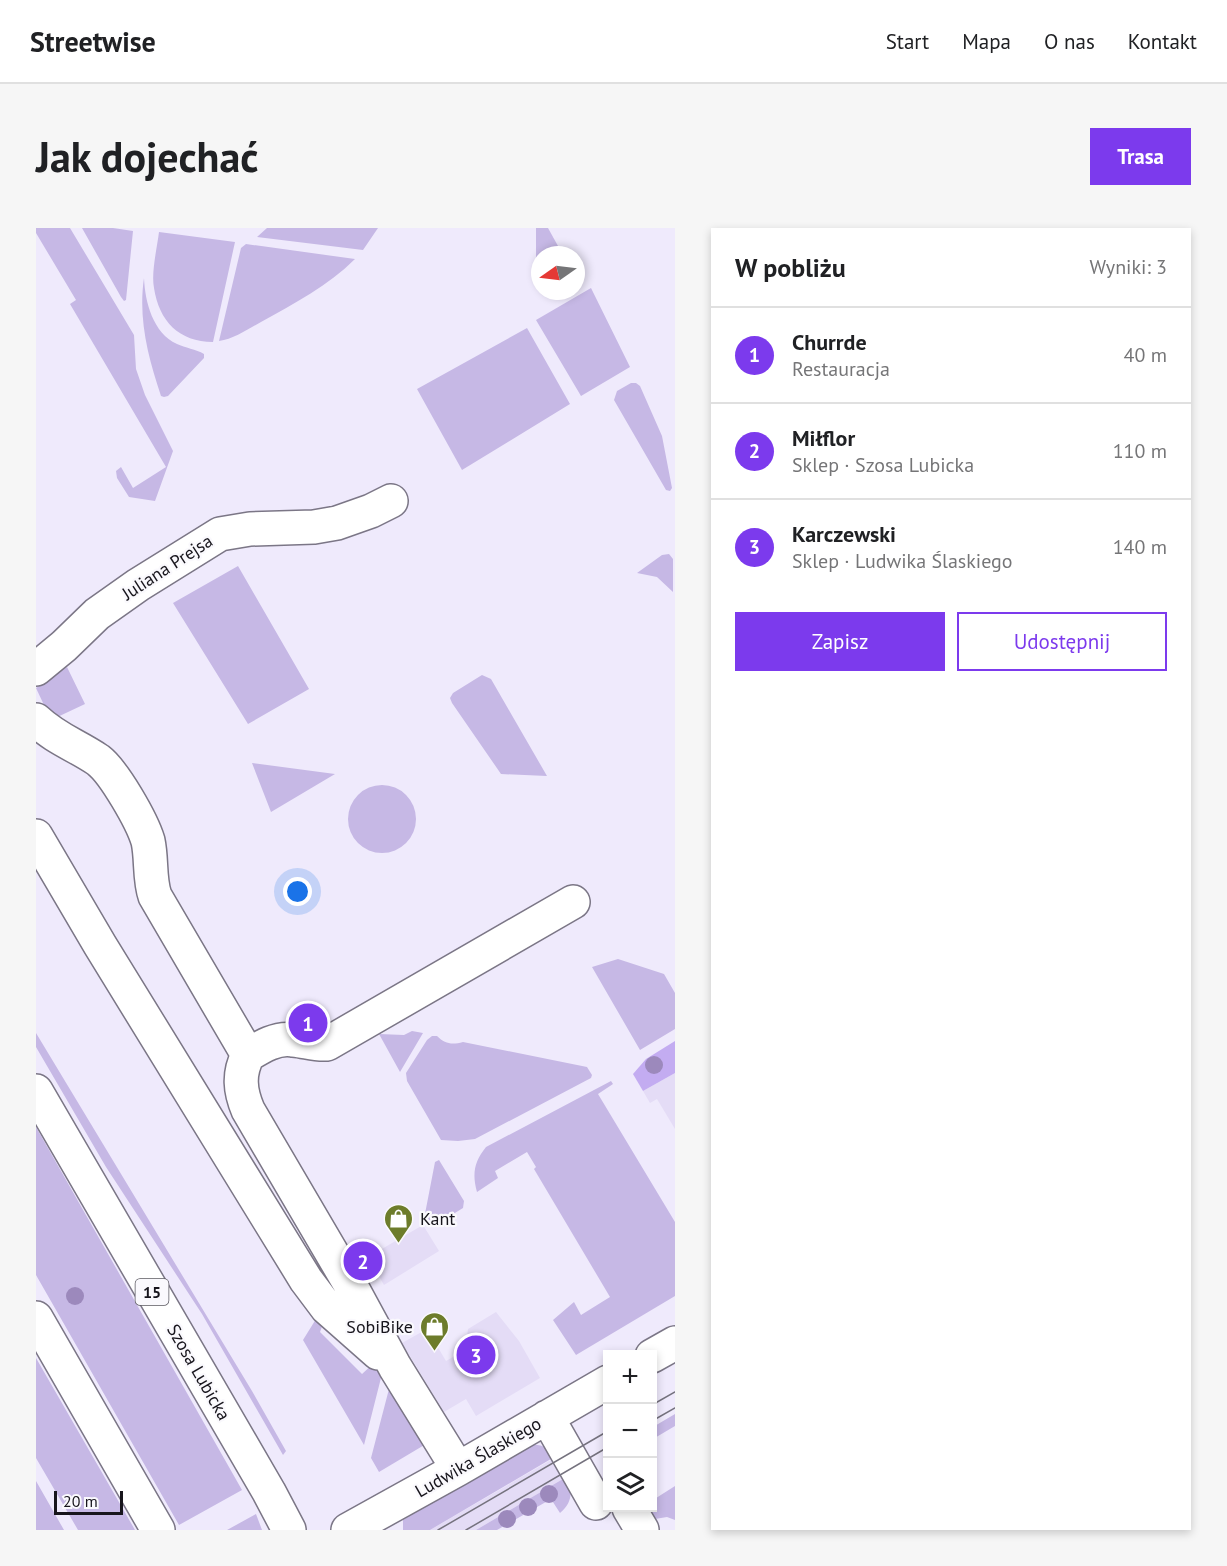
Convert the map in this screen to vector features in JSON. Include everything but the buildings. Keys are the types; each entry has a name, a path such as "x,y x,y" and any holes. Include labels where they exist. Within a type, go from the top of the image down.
{"street":[{"name":"Juliana Prejsa","path":"36,669 97,614 219,534 250,529 314,527 337,523 391,501"},
{"path":"36,720 56,737 97,759 112,774 144,830 155,896 248,1055"},
{"path":"36,836 306,1280 327,1308 395,1368"},
{"path":"458,1469 395,1368 350,1284 248,1110 241,1089 240,1077 248,1055 261,1047 287,1039 315,1045 327,1044 573,902"},
{"name":"Szosa Lubicka","path":"36,1091 289,1530"},
{"path":"36,1318 158,1530"},
{"path":"657,1353 675,1343"},
{"name":"Ludwika Ślaskiego","path":"348,1530 603,1385"},
{"path":"547,1417 596,1503"},
{"path":"631,1512 642,1530"}],"shaded area":[{"path":"36,228 70,228 134,335 136,369 145,395 173,451 155,501 129,497 117,478 116,471 121,467 133,488 166,467 70,304 76,300 36,233"},
{"path":"82,228 113,228 133,231 126,300 124,301 121,297"},
{"path":"267,228 378,228 363,250 257,237"},
{"path":"536,228 548,228 558,246 536,246"},
{"path":"159,232 235,242 213,342 201,341 181,334 166,320 161,310 153,282"},
{"path":"246,244 355,259 334,278 299,301 241,333 219,341 241,248"},
{"path":"144,278 146,297 156,325 177,344 204,354 204,358 168,396 164,397 161,396 156,381 145,338 142,308"},
{"path":"591,288 630,367 581,396 536,320 570,300 585,300 585,291"},
{"path":"527,328 570,404 462,470 417,389"},
{"path":"631,383 640,386 662,436 672,488 670,491 666,490 614,400 617,391"},
{"path":"669,554 673,559 673,592 657,577 637,573 662,555"},
{"path":"238,566 309,689 248,724 173,603"},
{"path":"67,667 85,704 51,720 36,688"},
{"path":"482,675 491,679 547,776 501,774 452,703 450,698 453,693"},
{"path":"252,763 335,774 271,812"},
{"path":"382,785 395,788 406,795 413,806 416,819 413,832 406,843 395,850 382,853 369,850 358,843 351,832 348,819 351,806 358,795 369,788"},
{"path":"618,959 664,974 675,993 675,1029 640,1050 592,967"},
{"path":"412,1031 423,1033 400,1072 379,1034 404,1035"},
{"path":"36,1033 252,1391 286,1451 283,1455 202,1314 106,1167 36,1047"},
{"path":"432,1036 437,1036 449,1043 463,1042 587,1067 592,1075 591,1078 475,1139 441,1140 407,1081 406,1073"},
{"path":"675,1041 675,1073 643,1091 633,1074 646,1059"},
{"path":"675,1073 675,1129 657,1099 650,1103 643,1091"},
{"path":"611,1081 613,1084 598,1094 675,1222 675,1296 576,1355 553,1320 574,1302 581,1315 610,1297 534,1169 536,1167 527,1152 495,1171 498,1178 477,1192 475,1168 486,1147"},
{"path":"36,1127 242,1490 179,1525 36,1275"},
{"path":"439,1160 464,1201 463,1208 432,1227 428,1227 424,1219 435,1162"},
{"path":"423,1225 439,1251 384,1285 368,1257"},
{"path":"321,1311 325,1318 320,1332 362,1374 375,1362 383,1370 364,1445 303,1340"},
{"path":"496,1312 519,1341 540,1378 476,1416 466,1399 444,1412 402,1343 427,1329 446,1361 465,1350 468,1329"},
{"path":"36,1358 135,1530 78,1530 36,1458"},
{"path":"392,1384 426,1444 379,1472 371,1458"},
{"path":"675,1414 675,1426 657,1437 657,1425"},
{"path":"530,1445 545,1447 556,1456 430,1530 403,1530 403,1520"},
{"path":"556,1457 568,1476 476,1530 430,1530"},
{"path":"568,1476 569,1501 560,1513 551,1499 497,1530 476,1530"},
{"path":"36,1481 64,1530 36,1530"},
{"path":"675,1486 675,1520 667,1517 655,1519 652,1512 657,1512 657,1497"},
{"path":"256,1514 262,1530 227,1530"}],"tram line":[{"path":"654,1404 675,1392"},
{"path":"657,1418 675,1408"},
{"path":"438,1530 603,1434"},
{"path":"466,1530 603,1450"}],"place":[{"name":"Churrde","path":"308,1023"},
{"name":"Kant","path":"399,1244"},
{"name":"Miłflor","path":"363,1261"},
{"name":"SobiBike","path":"434,1352"},
{"name":"Karczewski","path":"476,1355"}]}
